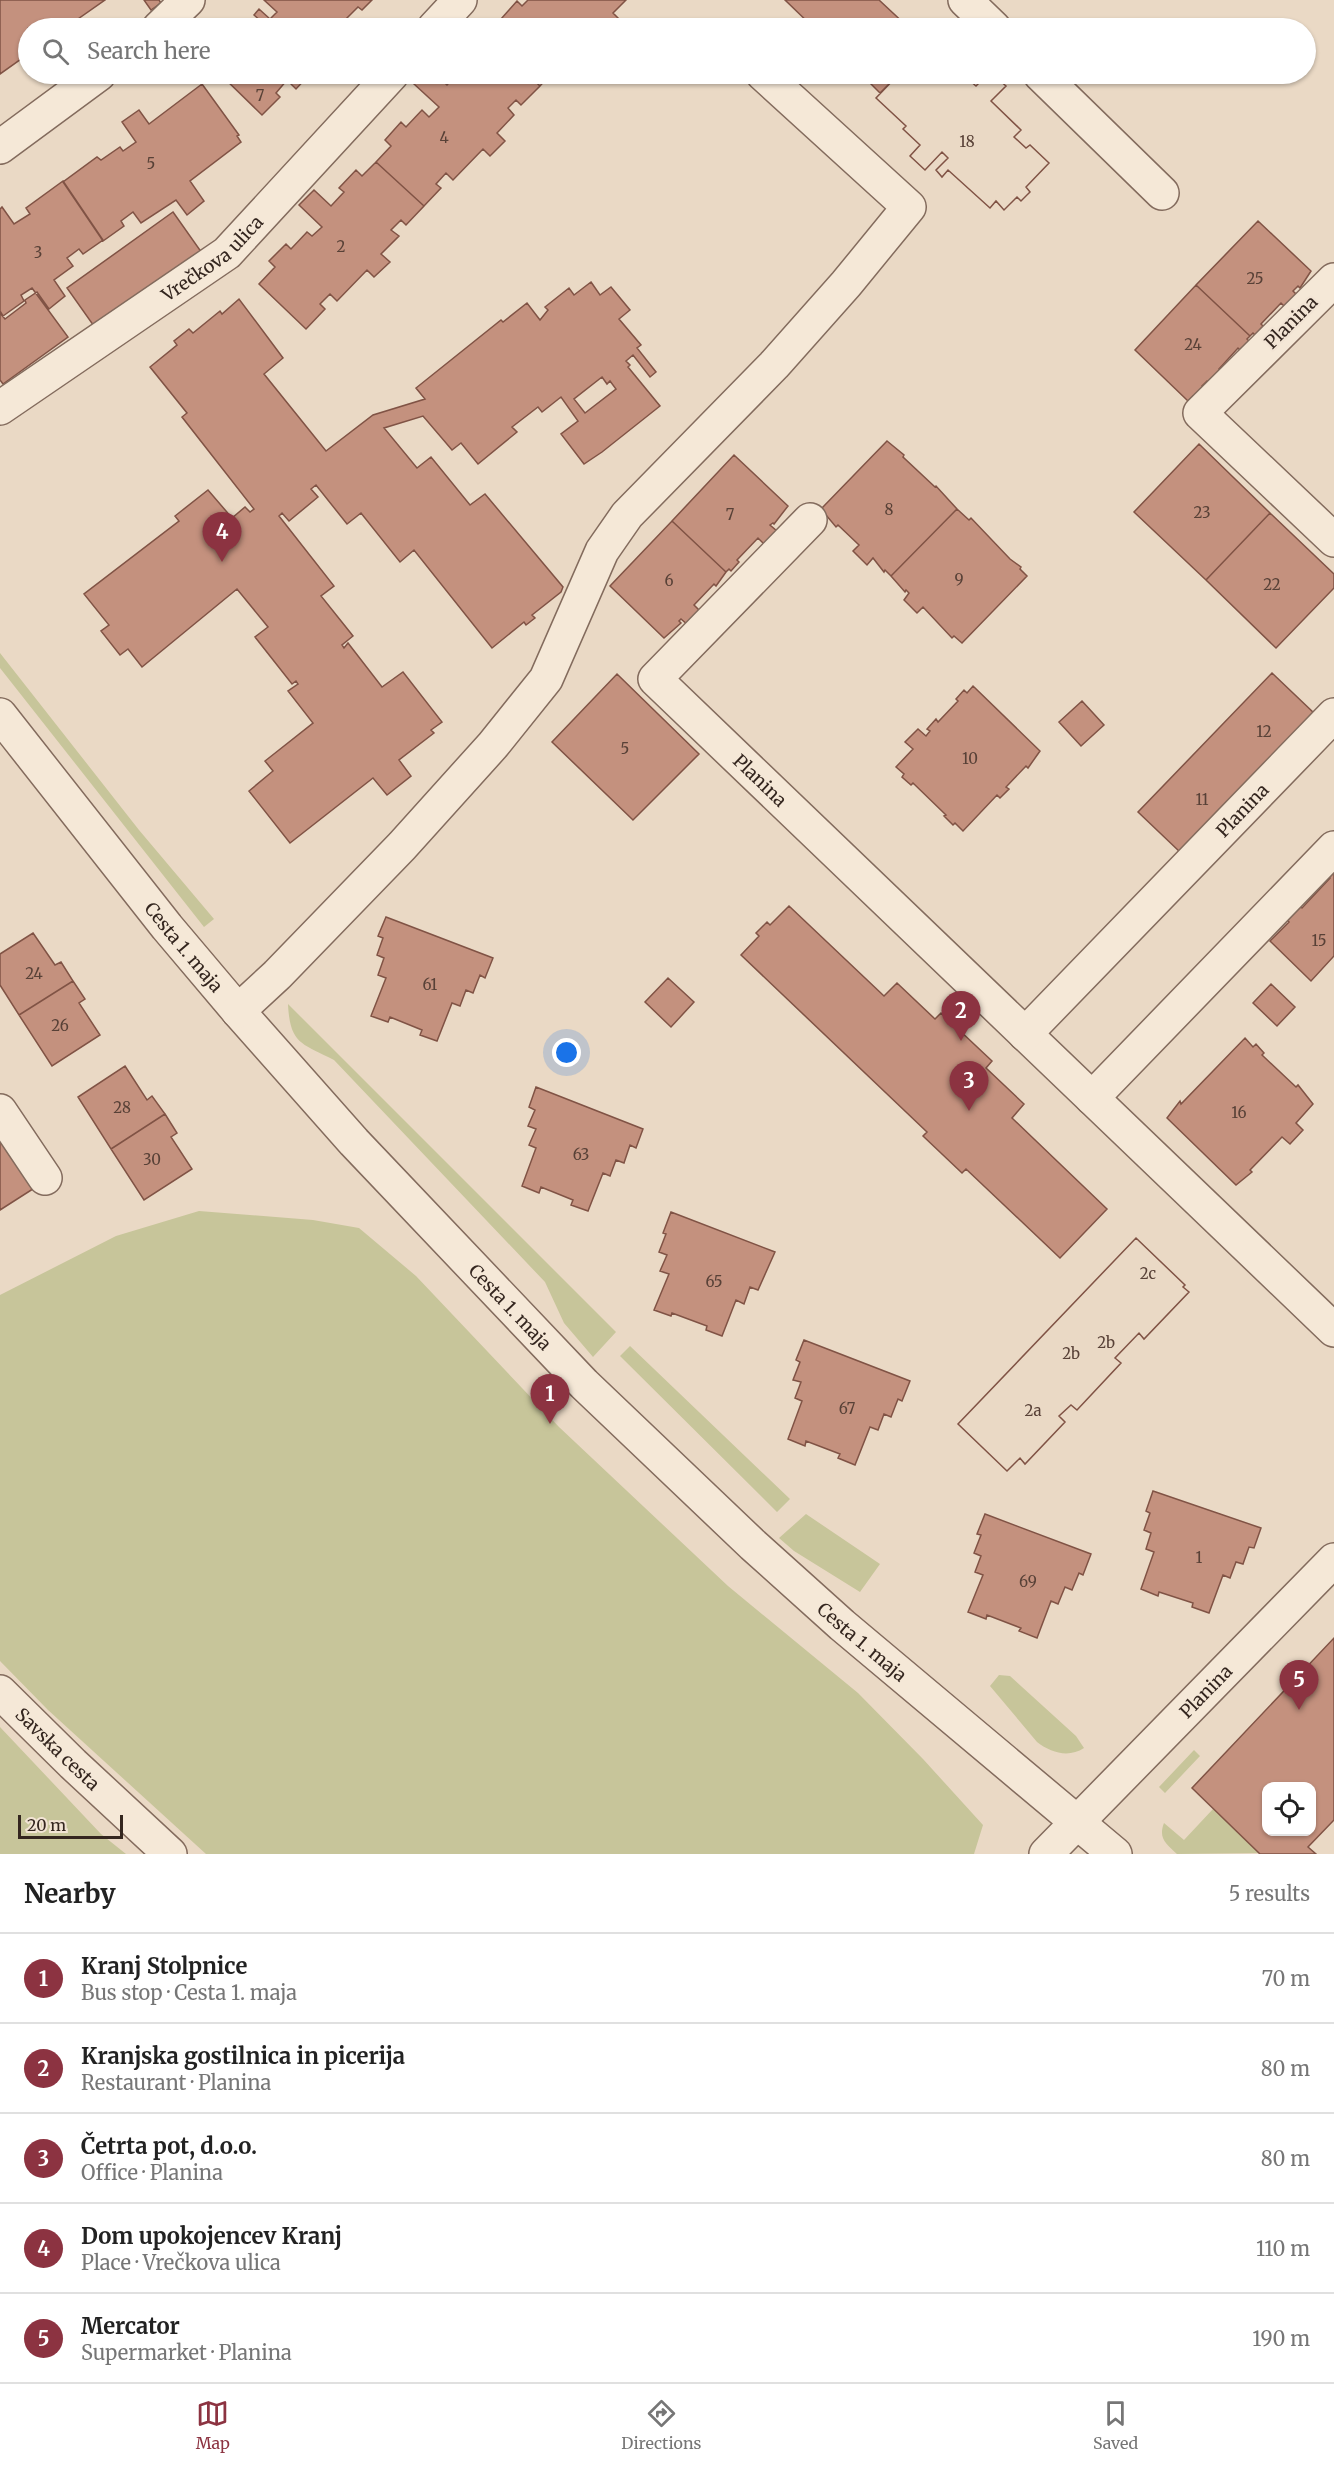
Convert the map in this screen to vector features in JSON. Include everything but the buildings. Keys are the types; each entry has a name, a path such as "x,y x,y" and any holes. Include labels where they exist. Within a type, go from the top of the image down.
{"street":[{"path":"169,18 188,0"},
{"path":"443,18 460,0"},
{"path":"965,0 984,18"},
{"path":"0,147 85,84"},
{"name":"Vrečkova ulica","path":"0,408 227,253 383,84"},
{"path":"238,1011 277,975 402,846 493,744 546,679 602,551 627,515 774,365 846,284 909,207 774,84"},
{"path":"1050,84 1162,193"},
{"name":"Planina","path":"1334,280 1200,413 1334,540"},
{"name":"Planina","path":"810,520 655,679 1334,1330"},
{"name":"Planina","path":"1025,1034 1334,715"},
{"name":"Cesta 1. maja","path":"0,716 167,927 238,1011 354,1142 584,1384 753,1545 842,1625 1115,1854"},
{"path":"1092,1098 1334,848"},
{"path":"0,1111 45,1178"},
{"name":"Planina","path":"1077,1822 1334,1560"},
{"name":"Savska cesta","path":"0,1692 170,1854"},
{"path":"1046,1854 1077,1822"}],"shaded area":[{"path":"0,653 139,830 214,919 204,927 0,668"},
{"path":"288,1004 616,1332 593,1357 564,1323 545,1282 334,1060 299,1041 291,1027"},
{"path":"199,1211 313,1220 359,1228 416,1276 559,1427 728,1586 858,1693 923,1759 983,1825 974,1854 206,1854 48,1710 0,1661 0,1295 116,1236"},
{"path":"630,1346 790,1499 777,1512 620,1356"},
{"path":"806,1514 880,1564 860,1592 794,1551 779,1538"},
{"path":"999,1675 1010,1676 1076,1736 1084,1748 1072,1753 1060,1753 1037,1742 990,1686"},
{"path":"0,1727 101,1834 126,1854 0,1854"},
{"path":"1194,1750 1200,1756 1165,1793 1159,1787"},
{"path":"1213,1809 1261,1853 1177,1854 1169,1847 1162,1833 1164,1823 1184,1840"}],"place":[{"name":"Dom upokojencev Kranj","path":"222,562"},
{"name":"Kranjska gostilnica in picerija","path":"961,1041"},
{"name":"Četrta pot, d.o.o.","path":"969,1111"},
{"name":"Kranj Stolpnice","path":"550,1424"},
{"name":"Mercator","path":"1299,1710"}]}
